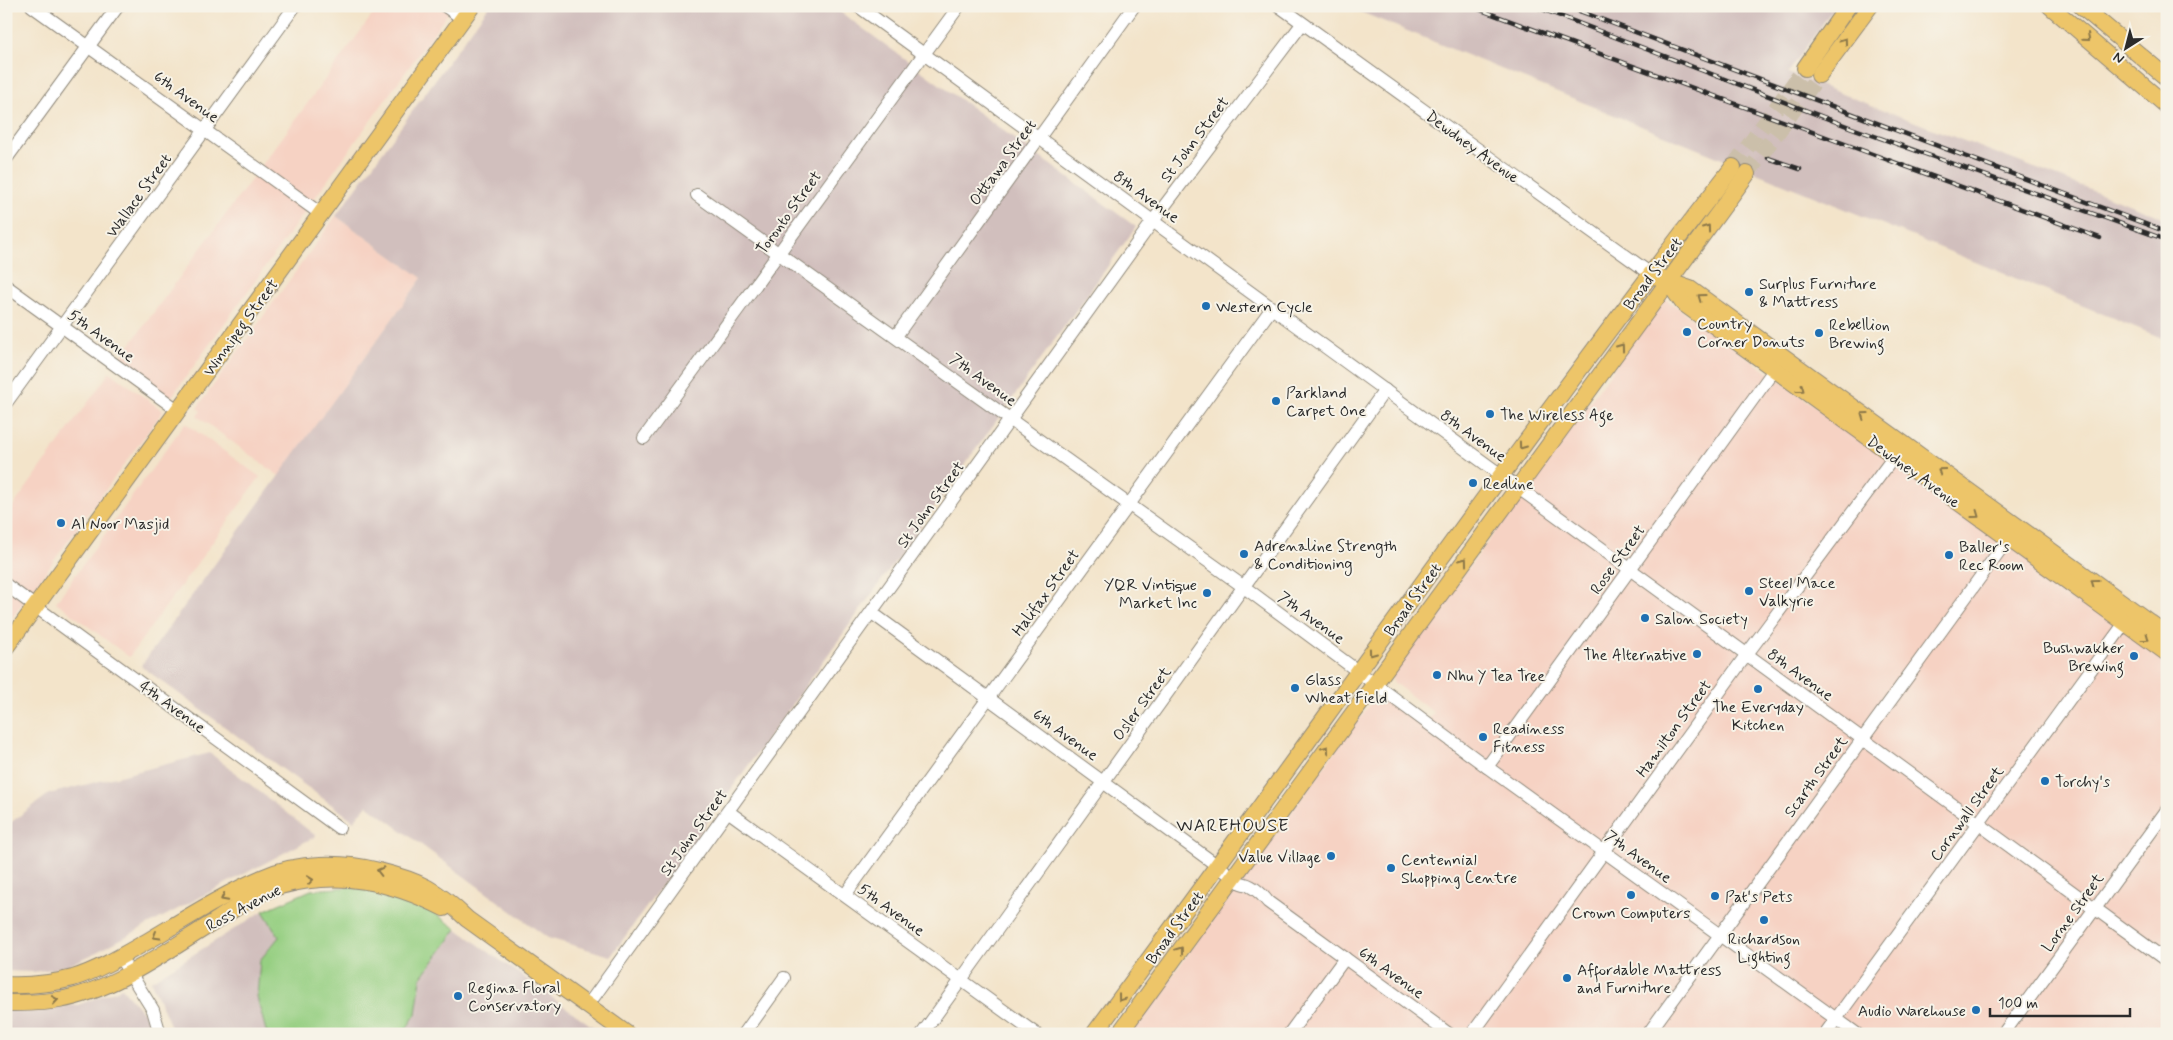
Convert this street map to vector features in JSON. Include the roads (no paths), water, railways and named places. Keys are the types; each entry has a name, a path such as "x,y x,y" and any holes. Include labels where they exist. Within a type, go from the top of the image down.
{"main road":[{"path":"1848,6 1812,72 1870,6"},
{"path":"2050,6 2160,101"},
{"path":"2081,6 2167,78"},
{"name":"Winnipeg Street","path":"6,647 467,13"},
{"name":"Broad Street","path":"1094,1034 1501,475 1650,274 1740,170 1668,282 1375,683 1237,880 1119,1034"},
{"name":"Dewdney Avenue","path":"1650,274 1690,289 1899,450 2008,538 2130,617 2167,635"},
{"name":"Dewdney Avenue","path":"1668,282 1683,303 1774,370 1899,450 2130,617 2167,653"},
{"name":"Ross Avenue","path":"6,985 32,986 74,978 120,957 192,914 265,876 296,868 336,864 393,874 420,883 444,896 466,919"},
{"name":"Ross Avenue","path":"6,1003 61,1000 104,986 130,974 247,902 278,886 306,880 331,878 369,881 403,889 466,919"},
{"path":"466,919 627,1034"}],"street":[{"name":"6th Avenue","path":"32,6 206,129 321,214"},
{"path":"6,159 118,6"},
{"name":"Wallace Street","path":"6,403 295,6"},
{"path":"445,6 467,13"},
{"name":"8th Avenue","path":"858,6 2167,961"},
{"name":"Toronto Street","path":"644,438 959,6"},
{"name":"Ottawa Street","path":"896,336 1134,6"},
{"name":"Dewdney Avenue","path":"1279,6 1650,274"},
{"name":"St John Street","path":"588,1005 1153,221 1302,24"},
{"path":"2160,101 2167,78"},
{"name":"7th Avenue","path":"697,195 780,252 1011,418 1375,683 1487,767 1857,1034"},
{"name":"5th Avenue","path":"6,286 179,411"},
{"name":"Halifax Street","path":"845,895 1272,308"},
{"name":"Rose Street","path":"1487,767 1774,370"},
{"name":"Osler Street","path":"922,1034 1385,390"},
{"name":"Hamilton Street","path":"1472,1034 1747,654 1899,450"},
{"name":"Scarth Street","path":"1648,1034 2008,538"},
{"name":"4th Avenue","path":"6,585 339,828"},
{"name":"6th Avenue","path":"872,612 1237,880 1244,890 1257,899 1268,902 1449,1034"},
{"name":"Cornwall Street","path":"1825,1034 2130,617"},
{"name":"Lorne Street","path":"2003,1034 2167,810"},
{"name":"5th Avenue","path":"728,812 1036,1034"},
{"path":"120,957 153,1010 160,1034"},
{"path":"1289,1034 1345,958"},
{"path":"744,1034 784,978"}],"tunnel":[{"path":"1733,167 1805,68"},
{"path":"1747,174 1819,75"}],"railway":[{"path":"1470,6 2100,238"},
{"path":"1534,6 1852,128 2167,240"},
{"path":"1566,6 2164,231"},
{"path":"1768,158 1800,169"}],"place":[{"name":"Surplus Furniture & Mattress","path":"1749,292"},
{"name":"Western Cycle","path":"1206,306"},
{"name":"Country Corner Donuts","path":"1687,332"},
{"name":"Rebellion Brewing","path":"1819,333"},
{"name":"Parkland Carpet One","path":"1276,401"},
{"name":"The Wireless Age","path":"1490,414"},
{"name":"Redline","path":"1473,483"},
{"name":"Al Noor Masjid","path":"61,523"},
{"name":"Adrenaline Strength & Conditioning","path":"1244,554"},
{"name":"Baller's Rec Room","path":"1949,555"},
{"name":"Steel Mace Valkyrie","path":"1749,591"},
{"name":"YQR Vintique Market Inc","path":"1207,593"},
{"name":"Salon Society","path":"1645,618"},
{"name":"The Alternative","path":"1697,654"},
{"name":"Bushwakker Brewing","path":"2134,656"},
{"name":"Nhu Y Tea Tree","path":"1437,675"},
{"name":"Glass Wheat Field","path":"1295,688"},
{"name":"The Everyday Kitchen","path":"1758,689"},
{"name":"Readiness Fitness","path":"1483,737"},
{"name":"Torchy's","path":"2045,781"},
{"name":"Value Village","path":"1331,856"},
{"name":"Centennial Shopping Centre","path":"1391,868"},
{"name":"Crown Computers","path":"1631,895"},
{"name":"Pat's Pets","path":"1715,896"},
{"name":"Richardson Lighting","path":"1764,920"},
{"name":"Affordable Mattress and Furniture","path":"1567,978"},
{"name":"Regina Floral Conservatory","path":"458,996"},
{"name":"Audio Warehouse","path":"1976,1010"}],"district":[{"name":"WAREHOUSE","path":"1233,825"}]}
